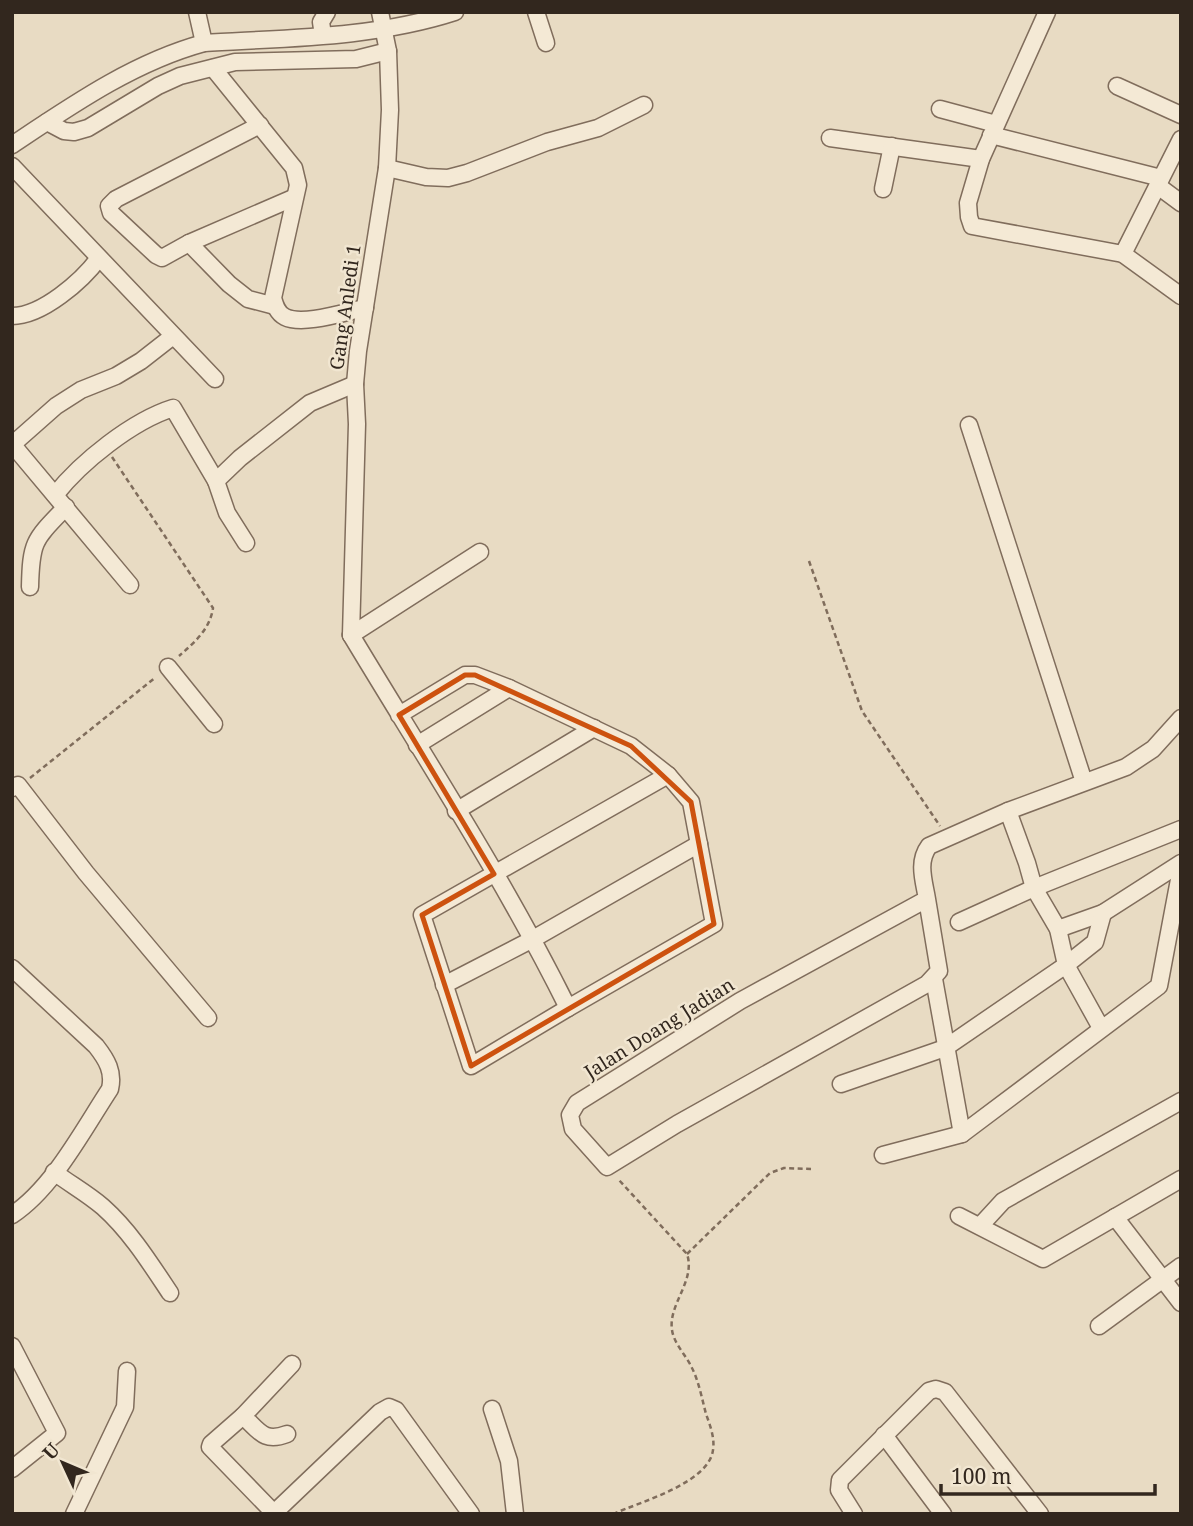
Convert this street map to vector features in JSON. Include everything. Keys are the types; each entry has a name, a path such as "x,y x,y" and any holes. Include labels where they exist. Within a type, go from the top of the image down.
{"street":[{"path":"197,12 204,43"},
{"path":"323,34 321,22 327,12"},
{"name":"Gang Anledi 1","path":"351,635 357,436 355,384 387,168 390,110 388,51 380,12"},
{"path":"12,145 123,75 180,50 204,43 383,30 455,12"},
{"path":"536,12 546,43"},
{"path":"1047,12 981,159 968,204 972,226 1123,254 1181,296"},
{"path":"47,122 64,131 74,132 88,128 158,86 180,76 213,68 248,62 356,59 388,51"},
{"path":"213,68 294,167 298,185 273,298 275,306 284,317 295,320 365,308"},
{"path":"1117,86 1181,115"},
{"path":"387,168 426,177 470,179 547,142 598,128 644,105"},
{"path":"940,109 993,129 1160,182 1181,203"},
{"path":"260,125 116,199 109,206 111,213 162,258 189,243 293,198"},
{"path":"830,138 981,159"},
{"path":"1123,254 1181,139"},
{"path":"883,189 892,146"},
{"path":"12,166 215,379"},
{"path":"189,243 229,284 248,299 275,306"},
{"path":"12,316 28,315 62,294 82,278 99,258"},
{"path":"130,585 12,444 81,390 124,371 162,347 173,336"},
{"path":"216,481 240,458 310,403 355,384"},
{"path":"30,587 32,548 80,467 105,447 158,413 173,408 216,481 227,513 246,543"},
{"path":"969,425 1083,782"},
{"path":"480,552 351,635 533,939 568,1008"},
{"path":"168,667 214,724"},
{"path":"399,715 465,675 475,674 631,746 668,775 691,802 714,924 471,1066 422,915 668,775"},
{"path":"417,745 509,688"},
{"path":"607,1167 677,1124 934,979 939,971 939,962 922,867 922,858 929,846 1139,759 1181,718"},
{"path":"456,811 594,728"},
{"path":"15,786 208,1018"},
{"path":"1008,811 1034,888 1058,929 1066,965 1101,1028"},
{"path":"959,922 1034,888 1181,829"},
{"path":"444,985 533,939 699,844"},
{"path":"1058,929 1103,913 1181,863"},
{"path":"883,1155 962,1134 1158,986 1181,869"},
{"name":"Jalan Doang Jadian","path":"607,1167 573,1129 570,1115 577,1103 740,1001 927,899"},
{"path":"841,1084 945,1048 1095,943 1103,913"},
{"path":"12,968 96,1046 106,1059 112,1079 110,1089 54,1172 25,1207 12,1215"},
{"path":"934,979 962,1134"},
{"path":"980,1226 1003,1201 1181,1101"},
{"path":"54,1172 103,1207 140,1249 170,1293"},
{"path":"959,1216 1043,1259 1181,1179"},
{"path":"1115,1217 1181,1303"},
{"path":"1099,1326 1181,1266"},
{"path":"12,1346 57,1433 12,1469"},
{"path":"292,1364 210,1447 274,1513 380,1412 389,1407 396,1410 471,1514"},
{"path":"74,1514 125,1407 127,1371"},
{"path":"854,1514 839,1490 838,1482 929,1391 939,1389 945,1392 1040,1514"},
{"path":"492,1409 509,1461 515,1514"},
{"path":"243,1416 264,1436 274,1438 287,1434"},
{"path":"884,1435 943,1514"}],"path":[{"path":"15,786 59,755 168,667 203,633 211,620 213,608 105,447"},
{"path":"809,561 862,711 940,826"},
{"path":"607,1167 687,1254 689,1270 673,1316 672,1332 699,1385 713,1439 710,1462 696,1476 613,1514"},
{"path":"687,1254 769,1173 784,1168 811,1169"}],"highlighted area":[{"path":"465,675 475,675 631,746 691,802 714,924 471,1066 422,915 494,874 399,715"}]}
